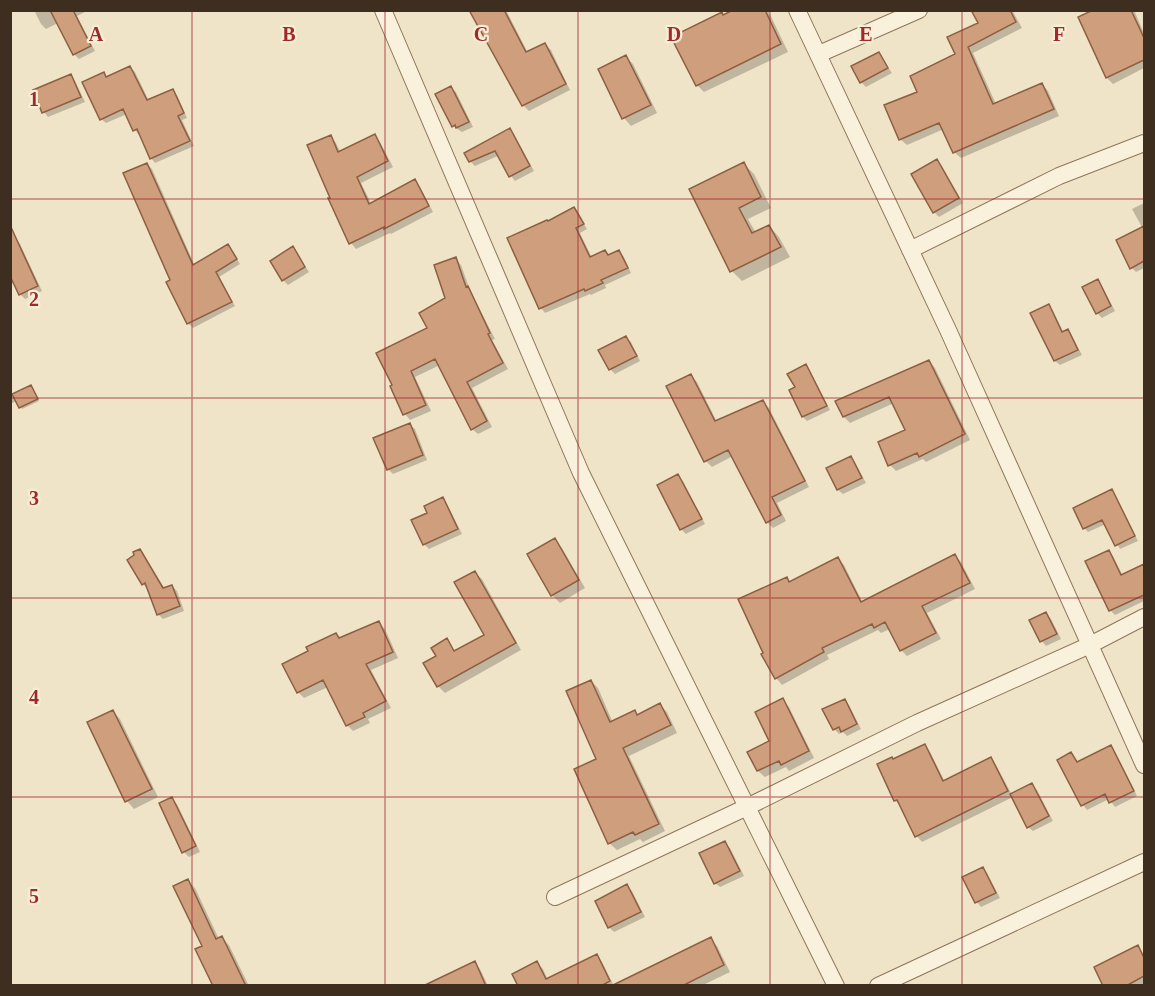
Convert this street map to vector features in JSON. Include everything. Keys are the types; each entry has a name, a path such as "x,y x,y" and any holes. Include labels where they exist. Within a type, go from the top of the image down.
{"street":[{"path":"383,10 581,473 836,986"},
{"path":"797,10 910,250 1144,765"},
{"path":"819,54 919,10"},
{"path":"910,250 1059,176 1144,142"},
{"path":"555,897 747,807 917,723 1090,645 1144,617"},
{"path":"879,986 1144,862"}],"building":[{"path":"50,10 73,10 91,46 73,55"},
{"path":"469,10 504,10 526,52 545,43 566,84 522,106"},
{"path":"733,10 765,10 781,44 696,86 671,37 722,12 723,15"},
{"path":"971,10 1010,10 1016,22 968,47 993,104 1042,83 1054,109 953,153 939,123 899,140 884,105 917,92 910,76 955,54 947,37 978,23"},
{"path":"1093,10 1131,10 1144,38 1144,60 1106,78 1078,17"},
{"path":"879,52 888,68 860,83 851,66"},
{"path":"626,55 651,105 622,119 598,69"},
{"path":"130,66 147,100 173,89 184,113 178,116 190,141 150,159 137,129 133,131 123,109 100,120 82,82 104,72 106,77"},
{"path":"71,74 81,97 42,113 33,90"},
{"path":"451,86 469,122 456,128 455,125 452,127 435,94"},
{"path":"510,128 530,166 509,177 495,151 469,162 464,153"},
{"path":"375,134 388,161 357,177 369,204 415,179 429,206 349,244 307,145 331,135 338,152"},
{"path":"937,159 959,198 933,213 911,174"},
{"path":"744,162 761,197 739,208 752,233 769,225 781,247 730,272 689,189"},
{"path":"147,163 193,265 228,244 237,259 216,272 232,302 187,324 166,282 170,280 123,173"},
{"path":"574,207 584,224 576,228 590,257 605,250 608,255 619,250 628,268 601,280 603,283 539,309 507,238"},
{"path":"10,225 38,286 19,295 10,276"},
{"path":"1144,226 1144,261 1130,269 1116,240"},
{"path":"293,246 305,267 282,281 270,261"},
{"path":"456,257 466,287 468,286 503,363 467,382 487,421 471,430 435,359 411,371 426,405 403,415 390,386 392,385 376,353 427,328 419,313 445,298 434,265"},
{"path":"1098,279 1111,306 1096,314 1082,287"},
{"path":"1049,304 1062,332 1068,329 1078,350 1054,361 1030,313"},
{"path":"626,336 637,356 609,370 598,350"},
{"path":"929,360 965,434 919,457 917,453 888,466 878,442 905,430 889,397 843,417 835,401"},
{"path":"806,364 827,406 802,417 789,390 795,387 787,374"},
{"path":"691,374 715,421 763,400 805,481 772,497 781,515 766,523 728,450 704,462 666,386"},
{"path":"31,385 38,399 19,408 12,394"},
{"path":"410,423 423,455 387,470 373,438"},
{"path":"851,456 862,478 837,490 826,468"},
{"path":"678,474 702,519 680,530 657,485"},
{"path":"1112,489 1135,536 1115,546 1102,520 1083,529 1073,508"},
{"path":"443,497 458,529 423,545 411,520 427,513 424,506"},
{"path":"555,538 579,580 551,596 527,554"},
{"path":"140,549 163,588 172,585 180,606 157,615 145,583 142,585 127,560 134,555 133,552"},
{"path":"1109,550 1121,575 1144,564 1144,595 1109,611 1085,561"},
{"path":"955,554 970,583 922,606 936,633 900,651 885,622 874,628 872,624 822,648 824,652 775,679 761,654 763,653 738,599 787,577 789,582 838,557 861,602"},
{"path":"475,571 516,643 437,687 423,663 436,656 431,648 447,638 454,651 484,635 454,582"},
{"path":"1046,612 1057,634 1040,642 1029,620"},
{"path":"379,621 393,652 366,664 386,701 363,713 365,717 346,726 323,680 297,693 282,664 308,651 306,647 336,633 339,638"},
{"path":"591,680 610,722 635,710 637,715 660,703 671,725 623,748 659,824 635,835 633,832 608,844 574,769 596,759 566,691"},
{"path":"783,698 809,751 781,765 779,761 757,771 747,752 769,741 755,712"},
{"path":"845,699 857,724 841,732 839,727 833,730 822,709"},
{"path":"113,710 152,789 125,802 87,722"},
{"path":"925,744 943,781 991,757 1008,791 915,837 897,800 894,801 877,764"},
{"path":"1111,745 1134,791 1109,803 1105,794 1081,806 1057,760 1071,752 1077,762"},
{"path":"1032,783 1049,816 1027,828 1010,794"},
{"path":"172,797 196,846 182,853 159,803"},
{"path":"725,841 740,871 714,884 699,853"},
{"path":"983,867 996,893 975,903 962,877"},
{"path":"188,879 216,939 222,936 246,986 213,986 195,949 202,946 173,886"},
{"path":"627,884 641,912 608,928 595,901"},
{"path":"711,937 724,965 682,986 611,986"},
{"path":"1138,945 1144,958 1144,976 1126,986 1103,986 1094,967"},
{"path":"597,954 610,981 601,986 518,986 512,974 537,961 546,979"},
{"path":"475,961 486,986 423,986"}]}
